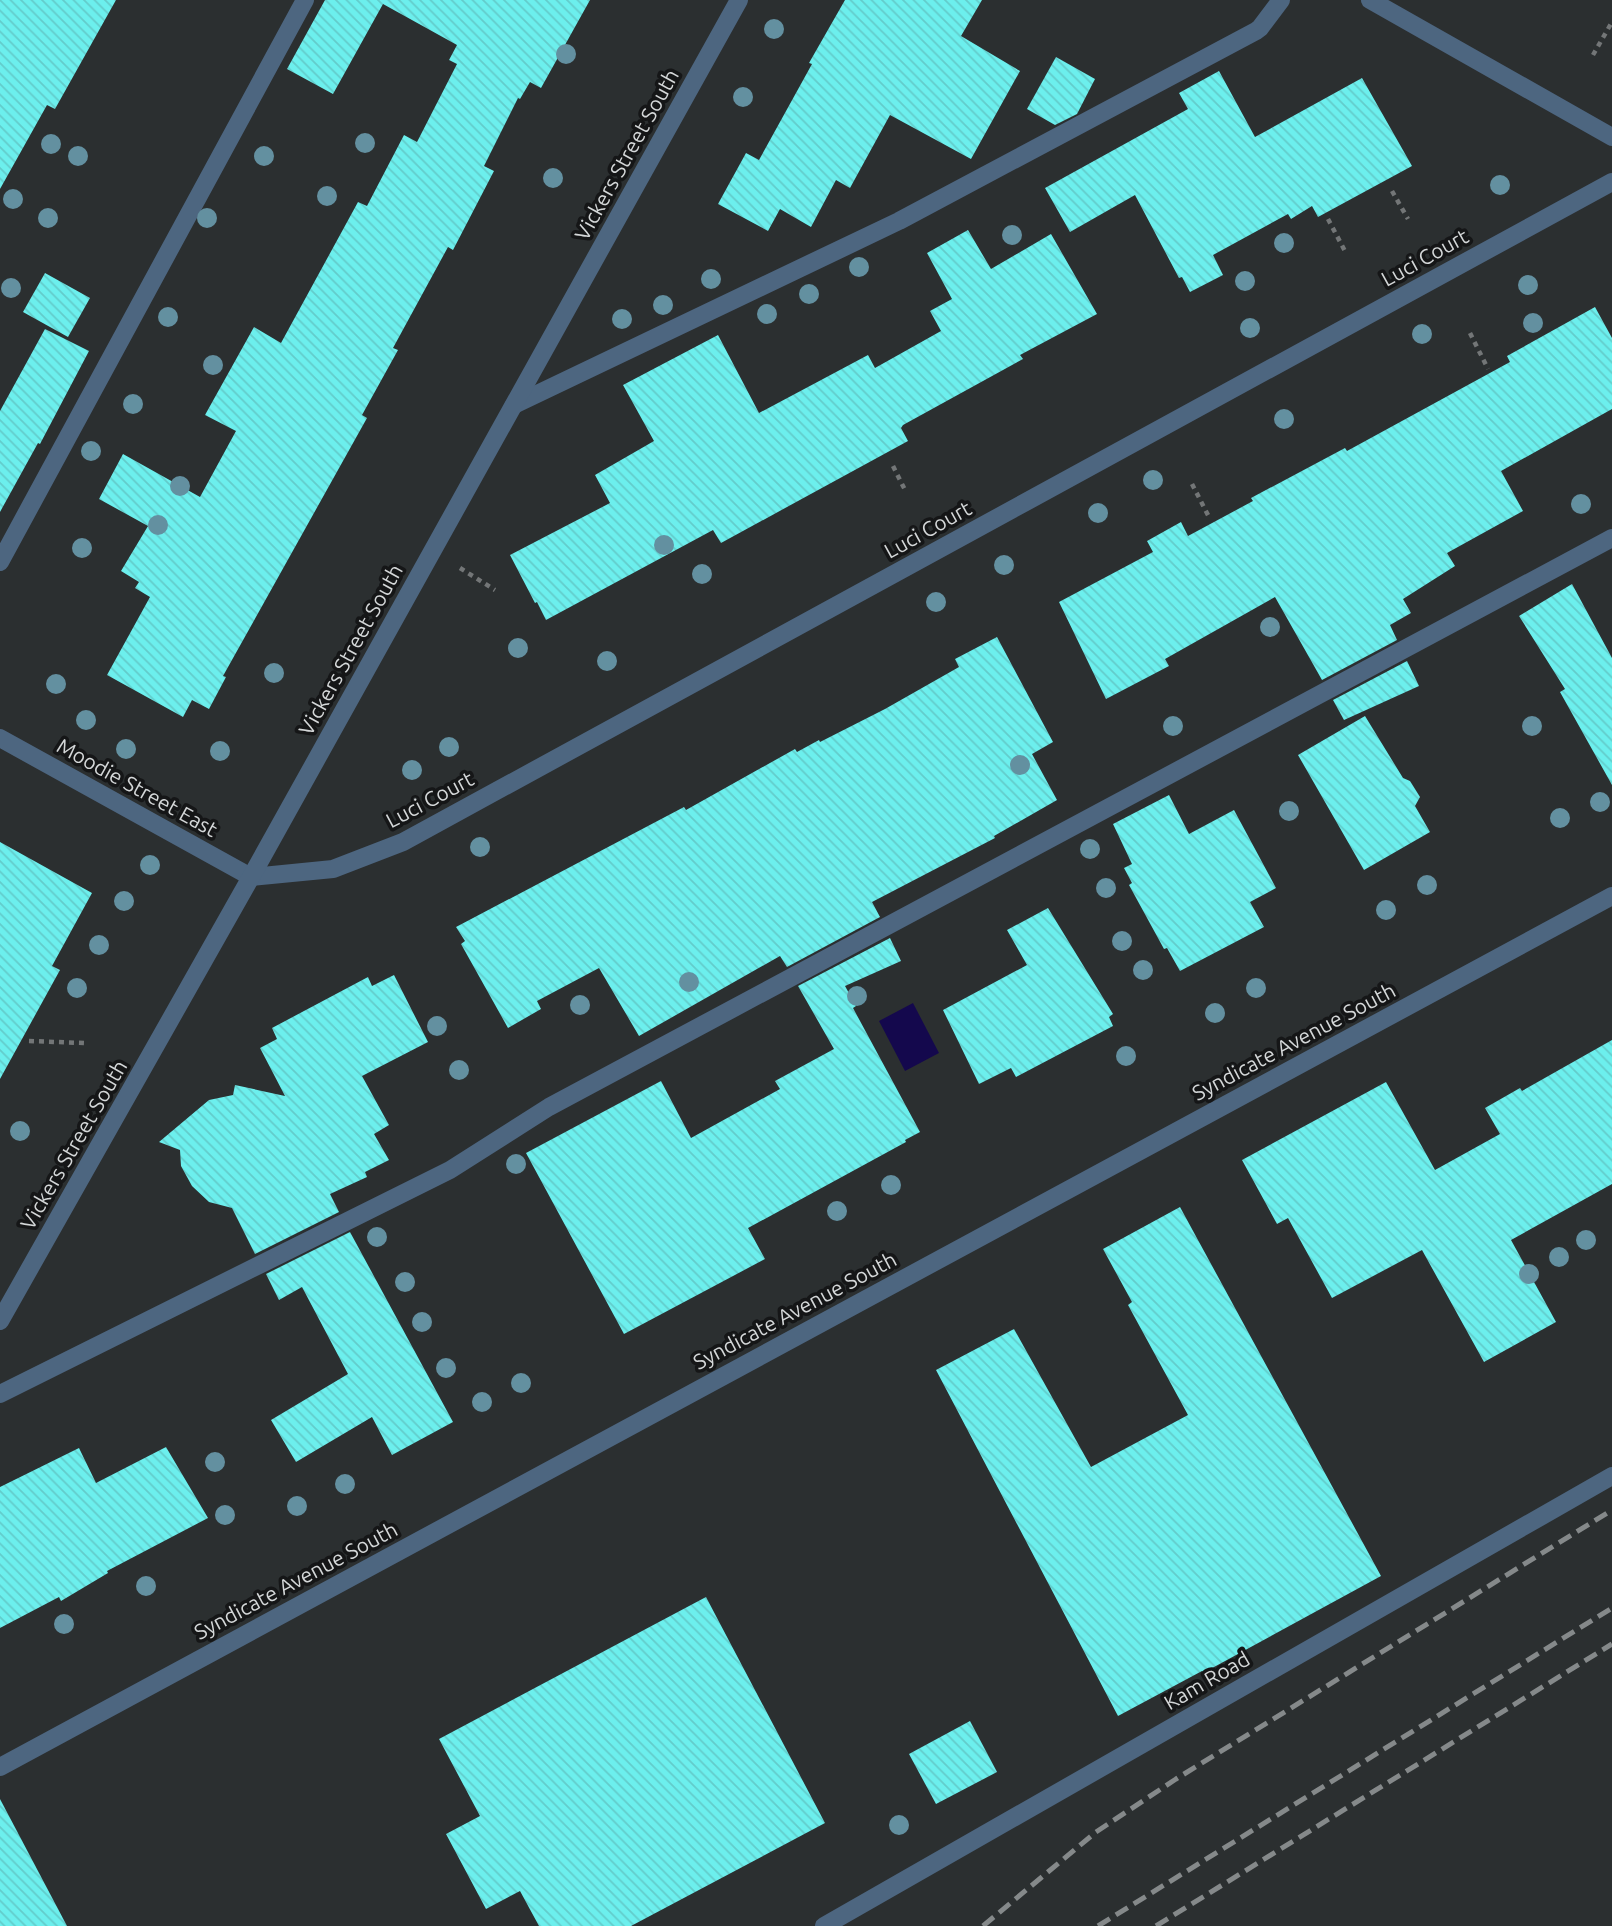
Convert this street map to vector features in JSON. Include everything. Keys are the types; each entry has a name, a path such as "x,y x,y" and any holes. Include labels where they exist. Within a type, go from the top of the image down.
{"street":[{"path":"0,562 305,0"},
{"name":"Vickers Street South","path":"0,1321 251,877 739,0"},
{"path":"514,405 898,221 1256,31 1281,0"},
{"path":"1381,3 1612,137"},
{"name":"Luci Court","path":"251,877 333,869 403,842 1612,183"},
{"path":"0,1394 450,1170 549,1107 1612,538"},
{"name":"Moodie Street East","path":"0,738 251,877"},
{"name":"Syndicate Avenue South","path":"0,1767 1612,897"},
{"name":"Kam Road","path":"824,1926 1612,1476"}],"path":[{"path":"1593,55 1612,22"},
{"path":"1392,191 1408,219"},
{"path":"1328,219 1346,253"},
{"path":"1470,333 1488,369"},
{"path":"893,466 905,490"},
{"path":"1192,484 1209,517"},
{"path":"29,1041 84,1043"}],"shaded area":[{"path":"913,1003 939,1053 905,1071 879,1021"}],"building":[{"path":"0,0 116,0 55,109 47,105 0,189"},
{"path":"325,0 590,0 541,88 530,82 520,99 518,98 484,166 494,171 453,250 448,247 393,348 398,350 362,415 367,418 223,676 226,677 209,709 192,700 183,717 107,675 150,597 135,588 139,582 121,571 148,526 99,499 123,454 200,497 236,431 205,415 254,327 281,343 358,202 367,206 404,135 417,142 457,64 449,60 457,45 383,4 333,94 287,69"},
{"path":"845,0 982,0 961,36 1020,71 971,159 890,115 850,188 836,180 811,227 780,209 768,231 718,204 746,153 759,160"},
{"path":"1056,57 1095,79 1077,114 1055,125 1027,109"},
{"path":"1219,71 1255,137 1362,78 1412,166 1318,217 1312,206 1291,219 1288,214 1213,255 1223,275 1190,292 1182,277 1179,278 1135,195 1070,232 1045,188 1188,109 1179,93"},
{"path":"968,230 991,269 1051,234 1097,314 1020,355 1023,359 903,425 901,428 908,441 721,543 713,530 546,620 510,555 610,503 595,475 654,441 623,385 718,335 759,413 868,355 875,368 941,331 930,311 952,299 927,253"},
{"path":"45,273 90,298 68,337 23,312"},
{"path":"1595,307 1612,338 1612,409 1501,471 1523,511 1447,553 1455,566 1403,599 1411,613 1390,625 1397,640 1322,680 1275,597 1165,659 1169,666 1106,699 1059,602 1153,552 1147,541 1181,522 1188,536 1253,501 1251,498 1345,448 1347,451 1510,362 1507,356"},
{"path":"45,329 89,351 40,444 38,443 0,512 0,411"},
{"path":"1572,584 1612,658 1612,785 1560,692 1565,689 1519,616"},
{"path":"997,637 1053,742 1032,754 1057,800 994,836 995,838 872,902 880,917 787,967 780,956 639,1036 599,968 537,1001 541,1009 508,1028 461,944 465,941 456,927 684,807 686,810 795,749 797,752 819,740 820,742 885,709 959,667 955,659"},
{"path":"1407,661 1419,686 1344,720 1333,700"},
{"path":"1365,716 1403,778 1410,781 1420,797 1415,806 1430,832 1364,870 1298,755"},
{"path":"1169,795 1189,834 1234,810 1276,888 1250,902 1264,927 1180,971 1167,948 1164,949 1129,885 1132,883 1124,868 1132,864 1113,824"},
{"path":"0,842 92,893 52,966 60,970 0,1079"},
{"path":"1048,908 1113,1014 1109,1017 1113,1026 1016,1077 1011,1068 979,1084 943,1010 1027,965 1007,930"},
{"path":"890,938 901,961 845,986 856,1006 853,1008 920,1132 748,1228 765,1259 624,1334 526,1153 661,1081 691,1138 780,1089 775,1081 834,1049 798,986"},
{"path":"394,975 428,1042 362,1076 389,1125 374,1134 389,1160 365,1172 367,1177 330,1194 339,1212 255,1254 232,1208 209,1202 192,1186 181,1166 180,1150 159,1142 209,1100 233,1095 235,1085 285,1096 260,1048 277,1039 272,1028 368,977 372,986"},
{"path":"1612,1040 1612,1184 1511,1240 1556,1322 1484,1362 1422,1250 1332,1298 1288,1218 1277,1224 1242,1160 1386,1082 1435,1170 1500,1134 1485,1108 1520,1088 1522,1091"},
{"path":"1180,1207 1381,1576 1118,1716 936,1370 1014,1329 1091,1467 1188,1415 1128,1305 1132,1302 1103,1249"},
{"path":"350,1232 453,1422 392,1455 372,1417 296,1462 271,1420 348,1374 302,1287 279,1300 266,1274"},
{"path":"166,1447 208,1518 107,1571 108,1573 61,1601 59,1597 0,1628 0,1487 79,1448 96,1483"},
{"path":"706,1597 825,1823 631,1926 539,1926 520,1891 486,1909 446,1834 480,1816 439,1739"},
{"path":"970,1721 997,1772 936,1804 909,1754"},
{"path":"0,1799 67,1926 0,1926"}],"railway":[{"path":"983,1926 1096,1832 1176,1779 1612,1510"},
{"path":"1098,1926 1612,1608"},
{"path":"1156,1926 1612,1644"}]}
